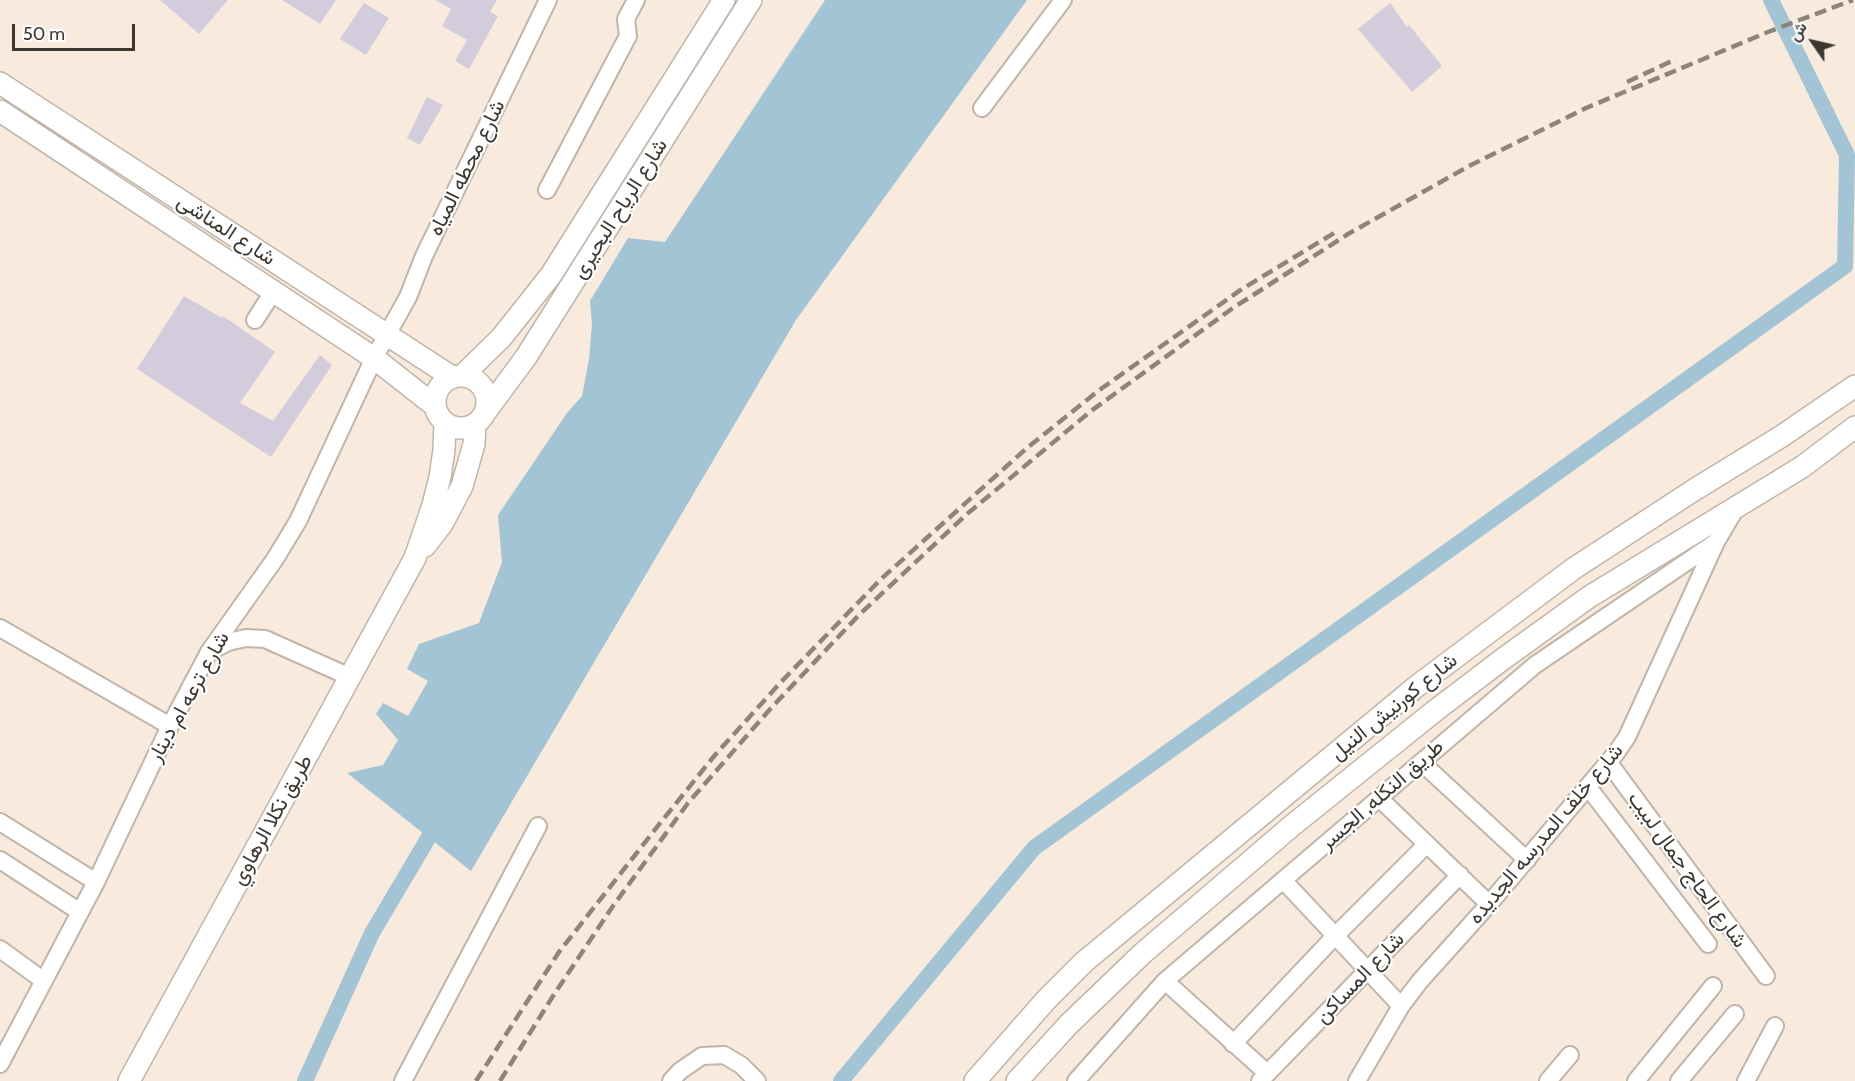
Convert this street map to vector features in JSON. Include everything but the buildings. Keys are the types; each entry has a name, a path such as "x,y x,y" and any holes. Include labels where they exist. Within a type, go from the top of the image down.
{"main road":[{"name":"شارع الرياح البحيرى","path":"457,376 501,338 551,274 724,0"},
{"name":"شارع الرياح البحيرى","path":"480,419 526,357 751,0"},
{"name":"شارع المناشى","path":"0,83 386,335 457,376"},
{"name":"شارع المناشى","path":"0,111 374,358 440,414"},
{"path":"501,338 526,357"},
{"path":"457,376 473,378 481,385 486,394 487,404 480,419 460,428 440,414 435,397 438,388 457,376"},
{"name":"شارع كورنيش النيل","path":"975,1081 1046,1000 1084,962 1418,686 1573,569 1782,436 1855,386"},
{"name":"طريق نكلا الرهاوي","path":"129,1081 415,558 428,522 440,477 444,450 440,414"},
{"name":"طريق نكلا الرهاوي","path":"415,558 442,524 462,486 480,419"},
{"name":"شارع كورنيش النيل","path":"1017,1081 1069,1024 1143,953 1294,824 1436,710 1589,597 1802,467 1855,428"}],"street":[{"name":"شارع محطه المياه","path":"386,335 408,297 424,256 548,0"},
{"path":"547,190 628,36 626,19 636,0"},
{"path":"982,108 1063,0"},
{"path":"255,320 273,292"},
{"name":"شارع ترعه ام دينار","path":"0,1064 96,882 170,726 209,651 275,559 298,521 386,335"},
{"name":"شارع خلف المدرسه الجديده","path":"1357,1081 1401,1006 1420,981 1490,904 1609,763 1627,737 1716,542 1738,506"},
{"name":"طريق النكله, الجسر","path":"1076,1081 1165,981 1534,665 1716,542"},
{"path":"0,628 170,726"},
{"path":"209,651 228,642 246,638 265,639 350,677"},
{"path":"1421,762 1527,860"},
{"name":"شارع الحاج جمال لبيب","path":"1609,763 1766,976"},
{"path":"1588,787 1708,944"},
{"path":"1379,798 1490,904"},
{"path":"0,822 96,882"},
{"path":"403,1081 538,826"},
{"path":"1233,1044 1335,936 1427,844"},
{"path":"0,860 80,912"},
{"name":"شارع المساكن","path":"1263,1077 1460,875"},
{"path":"1283,880 1401,1006"},
{"path":"0,950 44,981"},
{"path":"1165,981 1233,1044 1263,1077"},
{"path":"1636,1081 1713,986"},
{"path":"1679,1081 1735,1014"},
{"path":"1746,1081 1775,1026"},
{"path":"671,1081 680,1071 702,1056 724,1055 741,1065 757,1081"},
{"path":"1548,1081 1570,1055"}],"water":[{"path":"825,0 1027,0 796,320 471,871 347,773 383,765 398,740 376,714 383,703 408,716 428,681 407,669 419,644 479,623 502,562 498,515 567,413 582,396 589,359 592,324 590,301 628,238 665,242"}],"waterway":[{"path":"841,1081 1034,848 1845,266 1847,155 1771,0"},
{"path":"305,1081 372,933 439,820"}],"railway":[{"path":"500,1081 613,906 688,803 772,707 859,615 967,514 1091,411 1233,308 1348,234 1471,165 1586,108 1768,32 1853,0"},
{"path":"1627,82 1676,59"},
{"path":"476,1081 559,952 715,755 781,682 881,579 1028,447 1098,391 1242,289 1339,230"}]}
